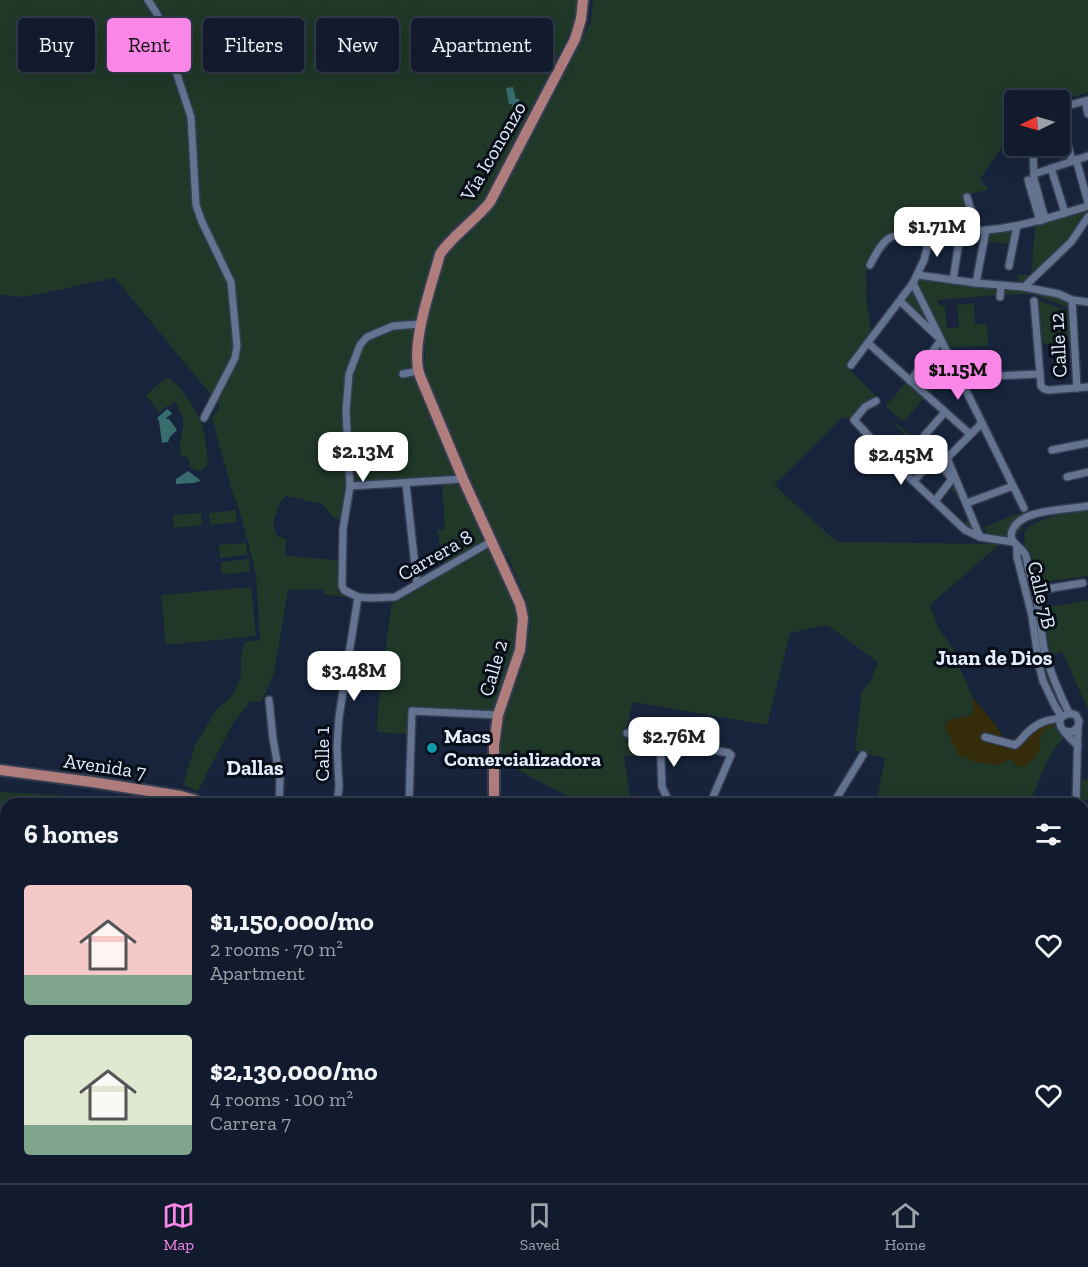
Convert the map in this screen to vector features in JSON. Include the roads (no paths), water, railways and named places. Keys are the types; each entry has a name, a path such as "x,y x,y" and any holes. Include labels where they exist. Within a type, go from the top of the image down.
{"main road":[{"name":"Vía Icononzo","path":"464,480 418,371 418,340 441,254 448,243 490,201 575,39 581,19 583,0"},
{"name":"Calle 2","path":"464,480 520,604 523,618 520,650 498,716 494,745 497,798"},
{"name":"Avenida 7","path":"0,770 188,798"}],"street":[{"path":"148,0 157,14 191,117 196,205 231,282 237,346 235,358 204,418"},
{"path":"1070,105 1086,100 1088,114"},
{"path":"851,365 914,283 924,260 932,230 986,230 1017,226 1088,204 1070,146"},
{"path":"1033,156 1042,220"},
{"path":"1034,174 1088,156"},
{"path":"1051,168 1065,213"},
{"path":"1028,180 1042,220"},
{"path":"967,197 977,230"},
{"path":"1024,287 1071,242 1088,217"},
{"path":"1010,266 1017,226"},
{"path":"953,280 961,229"},
{"path":"976,283 986,230"},
{"path":"870,265 884,241 892,236 929,239"},
{"path":"918,275 1024,287 1088,302"},
{"path":"914,283 1024,508"},
{"path":"1000,297 1001,286"},
{"name":"Calle 12","path":"1072,300 1077,388"},
{"path":"900,301 941,340"},
{"path":"1034,302 1041,386 1049,390 1088,387"},
{"path":"358,597 344,590 342,586 344,529 350,486 346,411 349,374 360,345 367,337 393,326 422,324"},
{"path":"910,381 941,340"},
{"path":"868,343 970,434"},
{"path":"403,374 418,371"},
{"path":"995,376 1040,374"},
{"name":"Calle 7B","path":"876,401 865,407 854,420 965,530 980,537 1015,544 1025,554 1047,657 1064,716"},
{"path":"924,436 945,412"},
{"path":"980,537 947,458 982,423"},
{"path":"1052,450 1088,443"},
{"path":"914,481 934,458 936,459 952,479 935,501"},
{"path":"1067,477 1088,472"},
{"path":"350,486 464,480"},
{"path":"406,484 417,584"},
{"path":"967,503 1013,486"},
{"name":"Calle 7B","path":"1064,716 1055,706 1043,681 1032,616 1012,531 1018,523 1030,516 1052,510 1088,506"},
{"name":"Carrera 8","path":"358,597 395,597 492,541"},
{"path":"1034,591 1083,584"},
{"name":"Calle 1","path":"338,798 339,717 358,597"},
{"path":"269,700 280,779 279,798"},
{"path":"409,798 412,711 498,716"},
{"path":"985,737 1015,745 1042,722 1076,715 1079,724 1076,798"},
{"path":"1064,716 1060,725 1078,746"},
{"path":"1065,731 1072,732 1078,727"},
{"path":"627,733 729,753 731,755 713,798"},
{"path":"660,738 662,786 667,798"},
{"path":"837,798 862,755"}],"place":[{"name":"Macs Comercializadora","path":"432,748"}],"district":[{"name":"Juan de Dios","path":"994,658"},
{"name":"Dallas","path":"255,768"}]}
